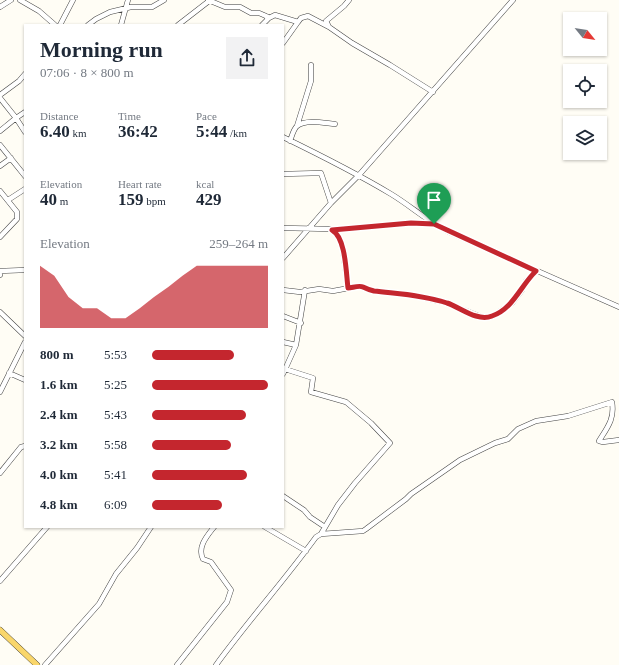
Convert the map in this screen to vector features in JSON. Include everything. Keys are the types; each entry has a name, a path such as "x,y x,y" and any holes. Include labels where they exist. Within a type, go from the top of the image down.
{"main road":[{"path":"0,630 36,665"}],"street":[{"path":"0,7 11,0"},
{"path":"20,0 39,11 54,24"},
{"path":"61,24 73,0"},
{"path":"121,24 128,0"},
{"path":"89,24 110,12 126,8 152,7 164,0"},
{"path":"179,24 208,0 224,6 240,7 250,13 259,13 269,18 275,16 298,22"},
{"path":"329,27 326,21 349,0"},
{"path":"284,257 331,203 359,175 513,0"},
{"path":"284,43 301,18 308,16 329,27 352,44 390,65 433,92"},
{"path":"263,24 268,17"},
{"path":"290,141 297,126 311,81 311,65"},
{"path":"0,95 19,82 24,75"},
{"path":"0,98 24,130"},
{"path":"0,131 24,113"},
{"path":"297,126 317,122 335,124"},
{"path":"284,138 359,175 419,212 434,224 619,307"},
{"path":"0,145 24,175"},
{"path":"0,166 11,158"},
{"path":"284,174 321,173 331,203"},
{"path":"8,200 24,190"},
{"path":"0,191 18,215 17,219 0,237"},
{"path":"284,228 332,230 411,223 434,224"},
{"path":"332,230 338,235 342,244 348,288"},
{"path":"0,275 0,271 24,270"},
{"path":"284,290 300,292 319,289 333,291 360,286 372,291 426,298 447,303 484,318 493,316 512,303 522,290 526,281 536,271"},
{"path":"305,290 301,323 296,345 285,369 313,378 311,392 346,402 371,423 390,443 338,505 321,534"},
{"path":"0,312 24,335"},
{"path":"284,316 301,323"},
{"path":"284,342 296,345"},
{"path":"0,392 24,344"},
{"path":"9,372 24,380"},
{"path":"216,665 236,637 286,578 316,537 321,534 348,530 362,531 411,494 460,460 495,443 508,439 518,430 536,421 568,416 612,402 614,412 611,421 599,441 619,440"},
{"path":"0,474 21,447 24,446"},
{"path":"284,497 325,527"},
{"path":"0,581 46,528"},
{"path":"45,665 99,604 116,574 137,548 150,528"},
{"path":"177,665 227,602 231,590 212,562 203,559 201,554 202,546 213,528"},
{"path":"266,528 306,550"}],"route":[{"path":"411,223 434,224 536,271 526,281 522,290 512,303 493,316 484,318 447,303 426,298 372,291 360,286 348,288 342,244 338,235 332,230 361,226 411,223"}]}
